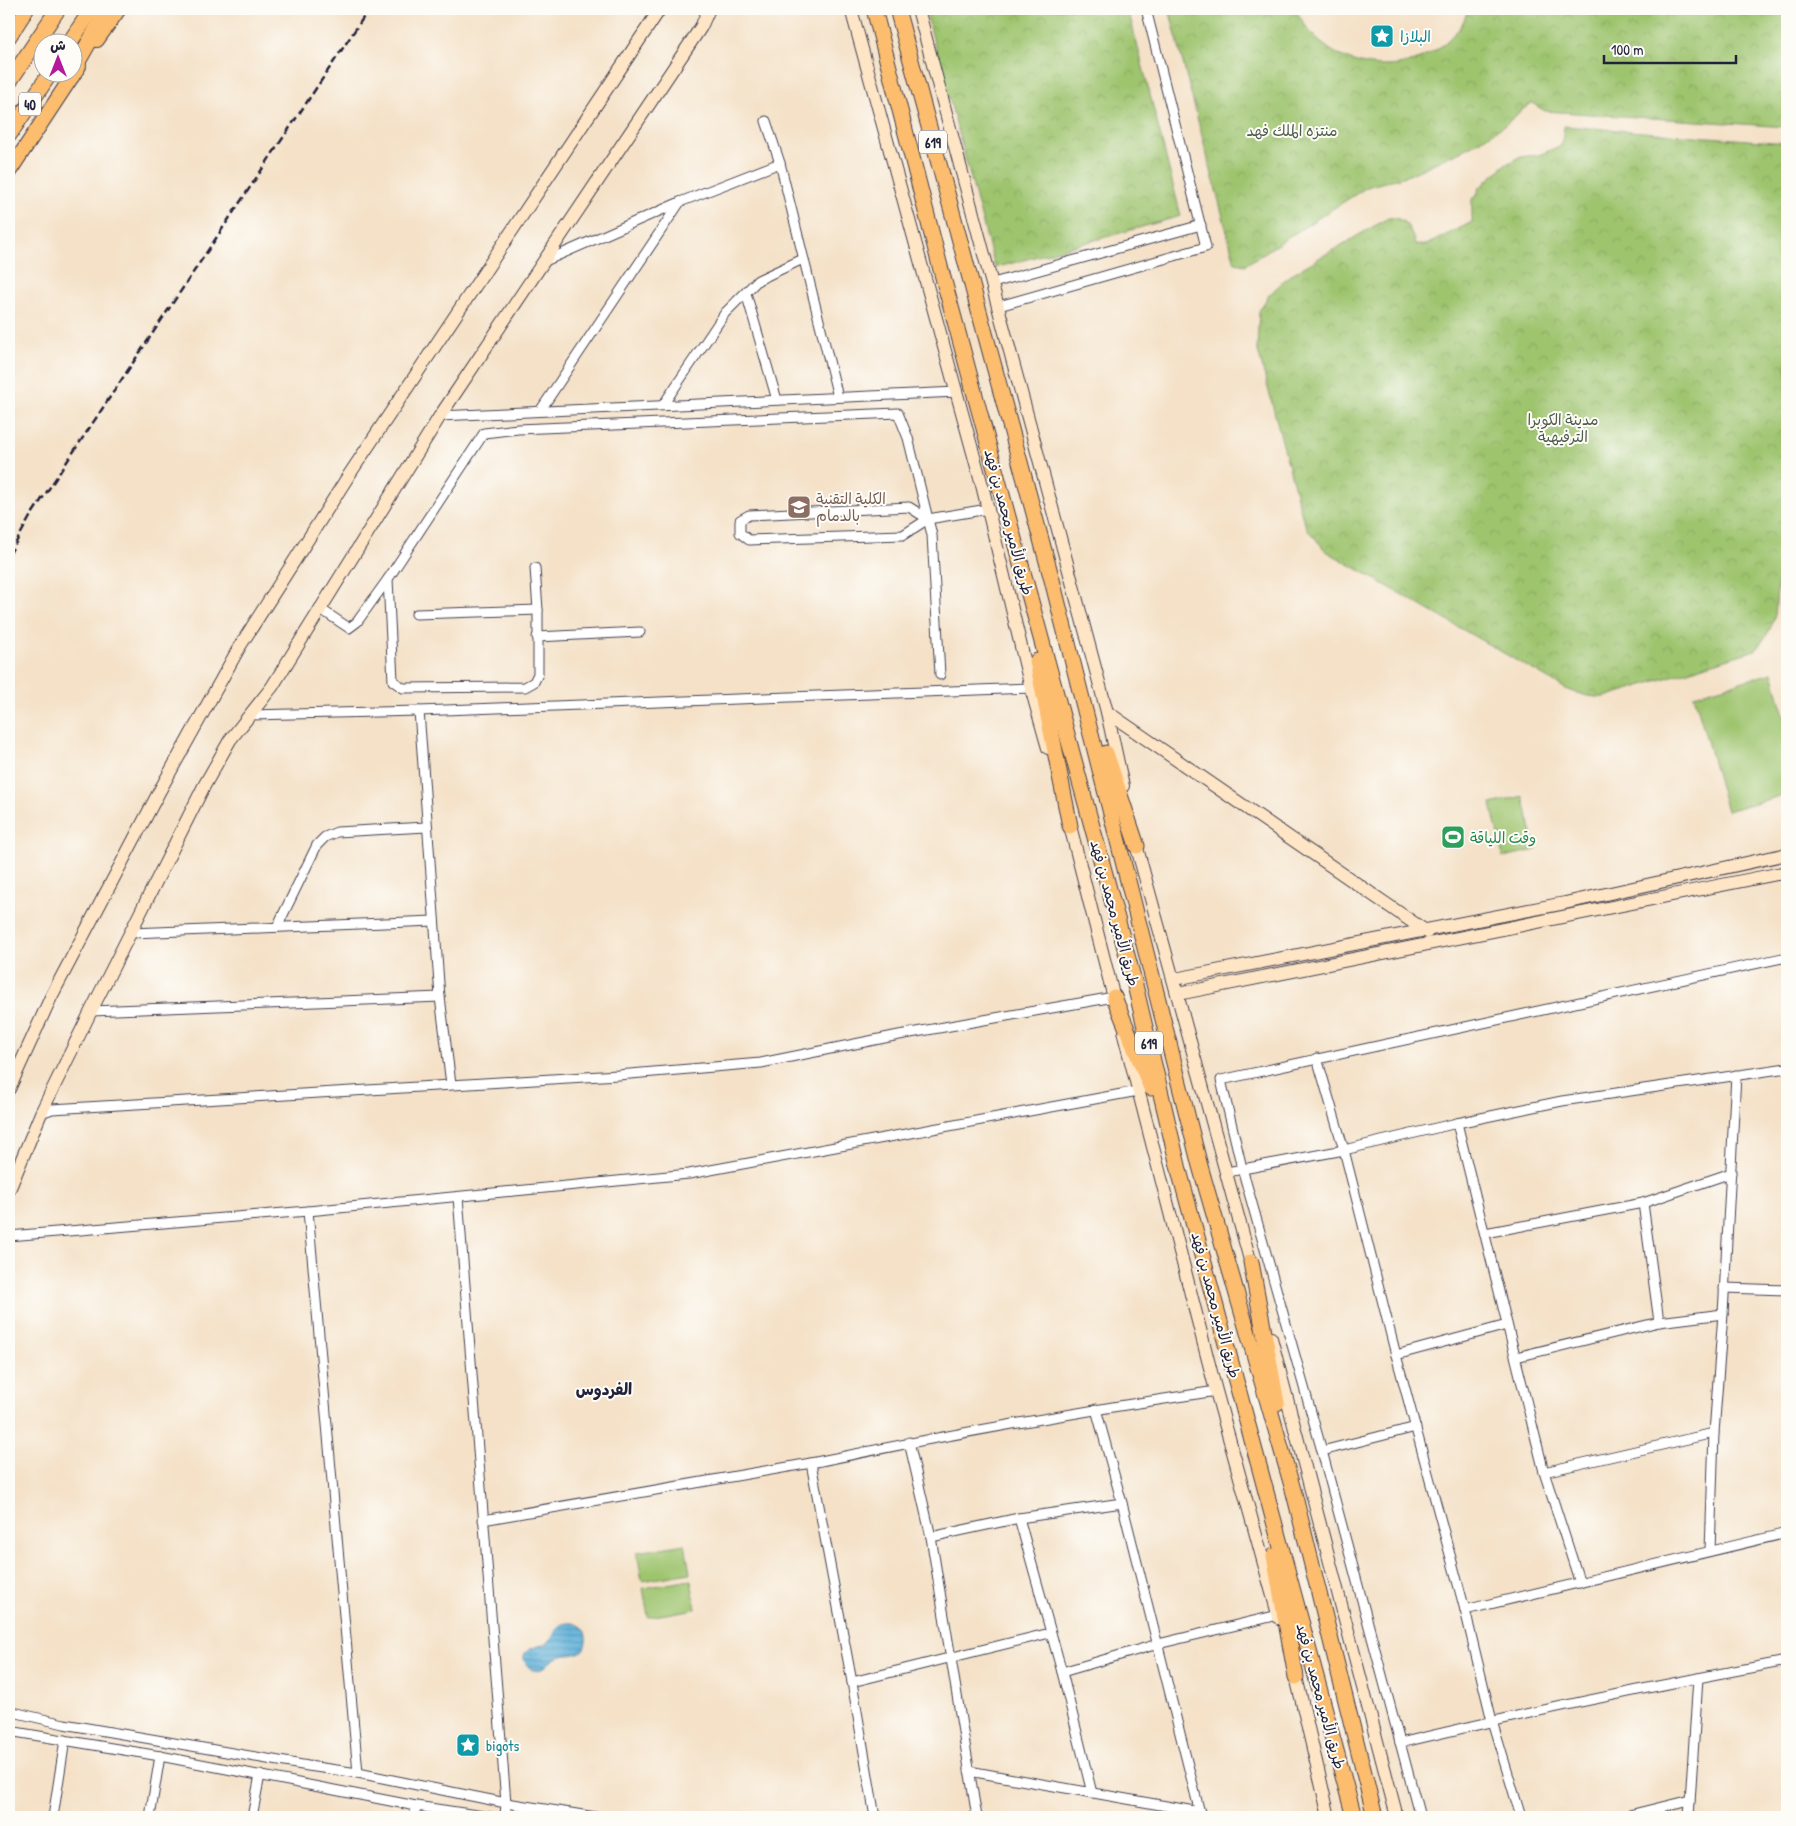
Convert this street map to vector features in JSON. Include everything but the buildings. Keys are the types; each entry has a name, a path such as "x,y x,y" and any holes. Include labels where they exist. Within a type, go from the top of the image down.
{"highway":[{"name":"40","path":"9,82 58,9"},
{"path":"77,32 92,9"},
{"path":"82,54 108,9"},
{"name":"طريق الأمير محمد بن فهد","path":"874,9 941,270 1132,972 1180,1174 1354,1817"},
{"name":"طريق الأمير محمد بن فهد","path":"897,9 1052,580 1200,1166 1294,1494 1375,1817"},
{"name":"40","path":"9,135 43,82"},
{"path":"1012,532 1070,826"},
{"path":"1052,580 1082,682 1137,846"},
{"path":"1114,997 1147,1075 1180,1174"},
{"path":"1251,1262 1294,1494"},
{"path":"1241,1398 1282,1594 1296,1677"}],"main road":[{"path":"9,37 27,9"},
{"path":"82,62 119,9"},
{"path":"9,172 68,82"}],"street":[{"path":"9,1089 51,997 155,800 240,646 349,475 660,9"},
{"path":"9,1190 41,1113 91,1011 132,933 204,786 230,740 272,687 319,608 440,416 701,27 710,9"},
{"path":"851,9 988,509 1031,688 1070,826 1216,1391 1296,1677 1328,1817"},
{"path":"918,9 993,282 1107,712 1137,846 1227,1172 1397,1817"},
{"path":"999,306 1206,247 1146,9"},
{"path":"766,121 780,162 838,397"},
{"path":"541,264 680,202 780,162"},
{"path":"540,411 680,202"},
{"path":"993,282 1201,225"},
{"path":"663,405 726,313 758,280 803,259"},
{"path":"746,293 777,400"},
{"path":"440,416 957,392"},
{"path":"319,608 349,628 357,622 388,579 484,433 898,412 908,438 932,535 940,675"},
{"path":"928,520 909,507 749,515 740,520 740,533 749,540 903,535 928,520 988,509"},
{"path":"388,579 393,681 404,688 525,687 534,682 538,674 538,610 535,568"},
{"path":"416,614 538,610"},
{"path":"537,637 640,632"},
{"path":"250,715 419,711 1031,688"},
{"path":"419,711 426,828 440,997 451,1084"},
{"path":"1107,712 1424,930 1435,942"},
{"path":"277,927 317,845 326,837 337,832 426,828"},
{"path":"1175,979 1565,903 1787,854"},
{"path":"1178,994 1787,872"},
{"path":"132,933 434,921"},
{"path":"1420,1817 1322,1451 1242,1168 1221,1080 1787,957"},
{"path":"91,1011 440,997"},
{"path":"41,1113 52,1109 618,1075 761,1063 899,1035 1114,997"},
{"path":"1317,1058 1344,1150 1396,1355 1465,1610 1492,1721 1521,1817"},
{"path":"1227,1172 1344,1150 1457,1123 1562,1101 1787,1068"},
{"path":"1710,1551 1714,1433 1723,1314 1736,1075"},
{"path":"9,1236 308,1211 689,1174 1138,1091"},
{"path":"1457,1123 1544,1472 1580,1583"},
{"path":"1484,1233 1643,1203 1730,1173"},
{"path":"458,1197 506,1803 505,1817"},
{"path":"1643,1203 1659,1322"},
{"path":"308,1211 358,1773"},
{"path":"1724,1288 1787,1290"},
{"path":"1516,1357 1659,1322 1723,1314"},
{"path":"1396,1355 1508,1325"},
{"path":"483,1520 811,1463 909,1442 1096,1409 1216,1391"},
{"path":"969,1771 1200,1815 1122,1503 1096,1409"},
{"path":"1322,1451 1416,1427"},
{"path":"1544,1472 1714,1433"},
{"path":"909,1442 931,1538 977,1817"},
{"path":"811,1463 875,1817"},
{"path":"931,1538 1019,1518 1122,1503"},
{"path":"1019,1518 1062,1672 1092,1793"},
{"path":"1465,1610 1787,1533"},
{"path":"1062,1672 1158,1644 1278,1615"},
{"path":"852,1682 1050,1634"},
{"path":"1400,1743 1492,1721 1787,1661"},
{"path":"1689,1817 1698,1678"},
{"path":"9,1711 64,1724 358,1773 506,1803 596,1817"},
{"path":"9,1731 260,1774 416,1806 490,1817"},
{"path":"52,1817 65,1740"},
{"path":"150,1817 160,1756"},
{"path":"252,1817 260,1774"},
{"path":"1622,1817 1690,1800"},
{"path":"414,1817 416,1806"}],"green space":[{"path":"925,9 1128,9 1181,216 995,268"},
{"name":"منتزه الملك فهد","path":"1169,9 1296,9 1308,29 1324,45 1343,57 1364,64 1386,66 1408,63 1429,54 1458,30 1469,9 1787,9 1787,127 1545,111 1532,103 1505,125 1469,147 1409,175 1367,187 1245,265 1235,263"},
{"name":"مدينة الكوبرا الترفيهية","path":"1564,126 1787,143 1787,464 1775,615 1767,634 1755,650 1605,697 1585,695 1566,689 1326,551 1308,530 1302,516 1257,347 1259,311 1269,295 1290,275 1388,218 1399,219 1407,225 1415,244 1426,245 1472,222 1472,199 1477,196 1479,188 1505,165 1519,157 1539,155 1562,145"},
{"path":"1772,673 1787,726 1787,794 1727,811 1694,695"},
{"path":"1523,796 1536,850 1503,857 1491,804"},
{"path":"685,1544 690,1573 642,1581 637,1552"},
{"path":"691,1580 696,1609 648,1617 643,1588"}],"water":[{"path":"573,1623 585,1631 586,1644 584,1649 576,1654 556,1658 540,1670 529,1668 524,1659 527,1651 548,1642 562,1624"}],"railway":[{"path":"9,555 30,517 369,9"}],"place":[{"name":"البلازا","path":"1382,36"},
{"name":"الكلية التقنية بالدمام","path":"799,507"},
{"name":"وقت اللياقة","path":"1453,837"},
{"name":"bigots","path":"468,1745"}],"district":[{"name":"الفردوس","path":"604,1389"}]}
